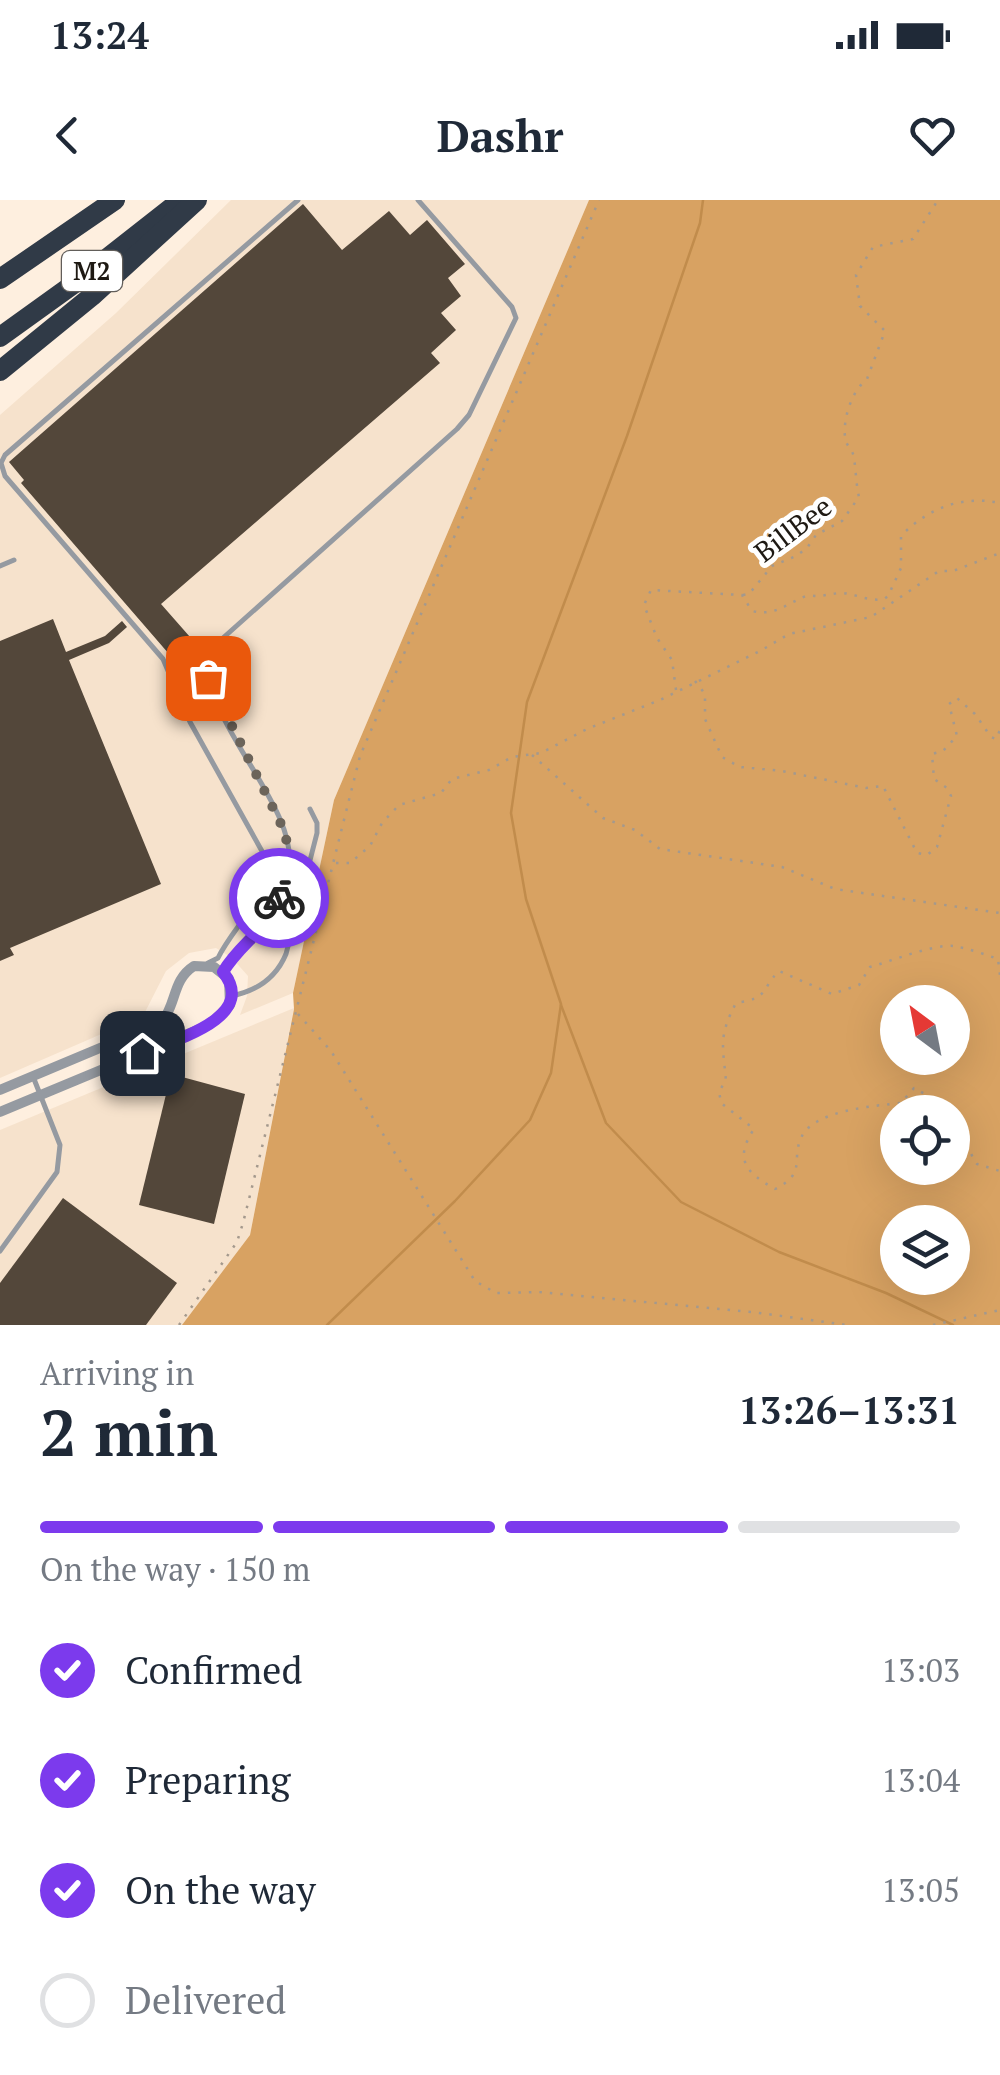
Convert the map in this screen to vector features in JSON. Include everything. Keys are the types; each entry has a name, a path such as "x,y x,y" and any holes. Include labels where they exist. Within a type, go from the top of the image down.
{"highway":[{"name":"M2","path":"0,279 114,200"},
{"name":"M2","path":"0,337 180,200"},
{"path":"0,371 92,296 196,200"},
{"path":"0,268 22,254 50,246"}],"street":[{"path":"0,1090 162,1022 171,1011 177,982 194,966 205,965 223,972 232,986 230,1005 210,1025 0,1112"}],"lane":[{"path":"205,965 218,958 260,891 266,869 262,853 190,722 163,659 4,476 1,463 64,402 298,200"},
{"path":"223,972 240,946 275,912 290,856 277,816 218,703 206,662 214,646 458,428 469,415 515,323 512,307 418,200"},
{"path":"0,566 14,560"},
{"path":"231,996 269,979 286,954 317,833 317,822 310,809"},
{"path":"0,1251 57,1172 60,1145 33,1076"}],"path":[{"path":"179,1325 237,1242 360,756 599,200"},
{"name":"BillBee","path":"742,595 749,594 772,566 796,556 808,548 816,535 842,521 859,497 854,457 844,441 848,408 872,370 885,331 860,306 856,275 874,247 913,239 938,200"},
{"path":"676,690 672,660 657,638 644,605 651,590 742,595 752,611 765,613 782,610 808,595 818,598 847,593 877,601 884,599 898,577 901,536 909,528 958,500 979,498 1000,503"},
{"path":"335,863 350,862 370,846 382,823 399,805 441,793 452,780 489,770 512,757 541,753 760,652 788,634 871,617 939,571 953,571 1000,553"},
{"path":"695,681 706,694 705,718 722,757 740,767 866,788 883,786 910,843 917,853 927,855 937,847 951,796 934,779 932,754 943,750 957,736 950,704 957,698 966,703 990,737 996,739 1000,730"},
{"path":"531,754 603,818 635,830 660,850 782,866 835,889 1000,913"},
{"path":"880,1105 818,1119 800,1138 798,1163 788,1183 774,1189 758,1180 743,1159 742,1148 754,1129 720,1103 720,1091 726,1082 720,1043 736,1004 764,996 779,970 832,994 858,985 870,968 892,963 901,956 950,946 998,959 1000,975"},
{"path":"297,1013 331,1050 475,1281 496,1293 573,1295 848,1325"},
{"path":"970,1152 977,1164 1000,1171"},
{"path":"933,1325 1000,1310"}],"shaded area":[{"path":"231,200 589,200 334,800 293,993 240,1015 247,996 248,976 232,958 216,948 189,953 166,971 143,1016 0,1078 0,415 116,313"},
{"path":"589,200 1000,200 1000,1325 182,1325 250,1235 294,1009 293,993 334,800"},
{"path":"294,1008 250,1235 182,1325 0,1325 0,1130"}],"building":[{"path":"303,204 342,250 389,211 410,235 427,220 465,264 448,278 461,296 441,313 456,330 431,353 440,363 161,604 190,637 169,654 21,483 24,480 9,462"},
{"path":"53,619 66,652 105,636 122,621 127,627 109,643 69,660 161,884 10,948 14,955 0,961 0,641"},
{"path":"171,1074 245,1094 214,1224 139,1205"},
{"path":"63,1198 177,1283 146,1325 0,1325 0,1283"}],"waterway":[{"path":"327,1325 455,1201 530,1120 551,1073 561,1004 526,899 511,813 527,702 627,436 700,223 703,200"},
{"path":"561,1005 606,1123 681,1202 779,1252 886,1293 953,1325"}],"way so far":[{"path":"208,678 284,830 290,856 279,898"}],"route":[{"path":"142,1053 217,1020 230,1005 232,986 223,972 240,946 275,912 279,898"}]}
